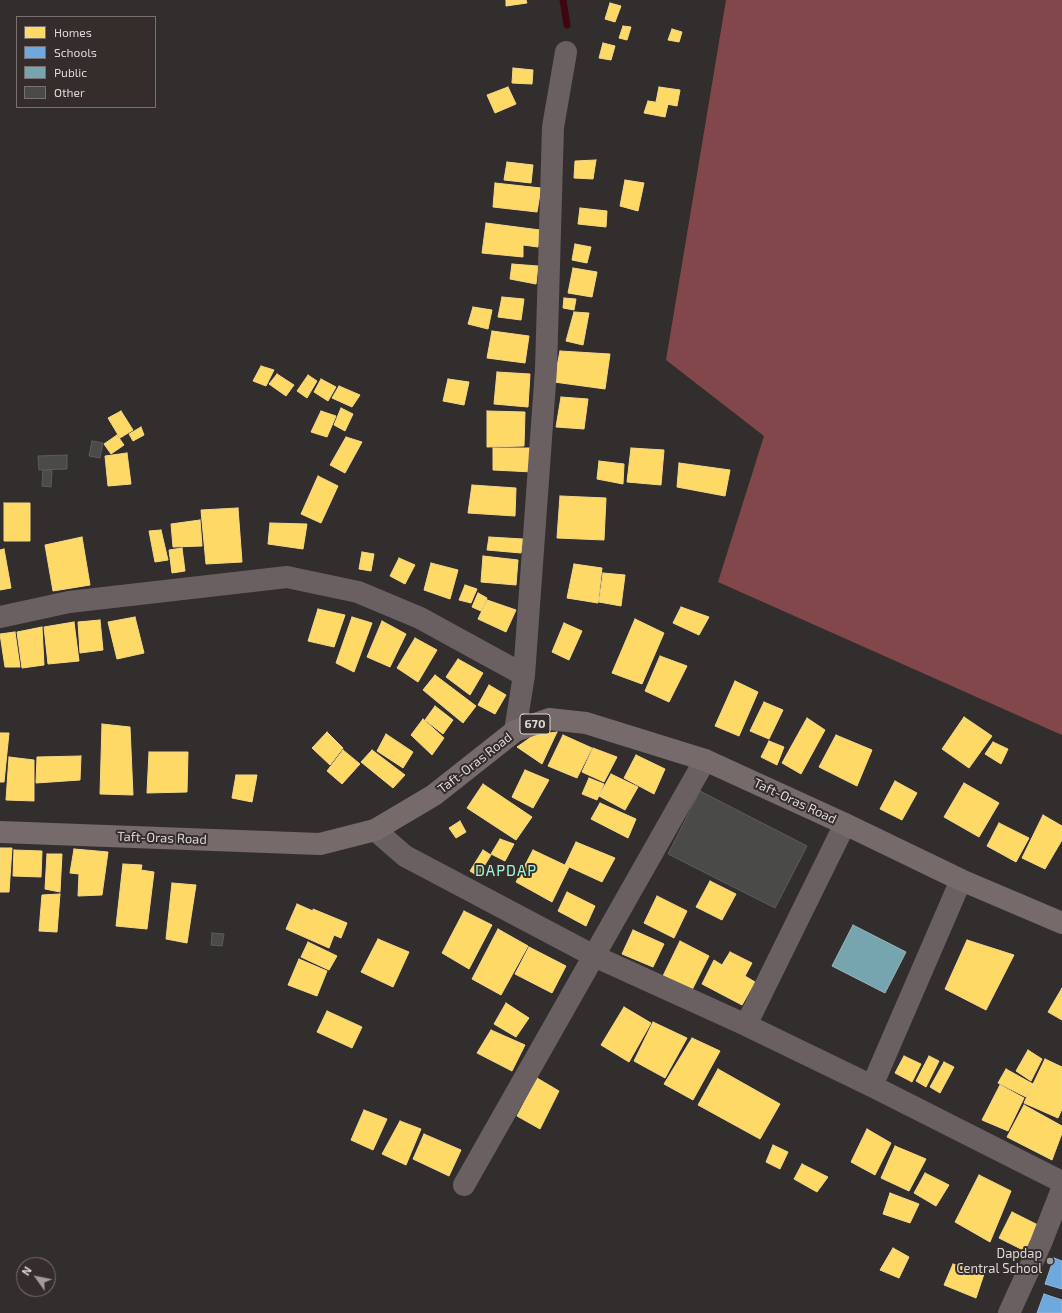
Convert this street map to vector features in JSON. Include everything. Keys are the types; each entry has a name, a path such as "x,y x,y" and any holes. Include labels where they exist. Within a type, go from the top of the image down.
{"main road":[{"name":"Taft-Oras Road","path":"0,832 320,844 375,830 434,795 515,730 549,719 586,722 705,760 845,824 961,880 1062,924"}],"street":[{"path":"515,730 524,675 546,369 553,127 566,52"},
{"path":"0,618 69,602 287,576 358,592 420,618 524,675"},
{"path":"464,1185 705,760"},
{"path":"746,1025 845,824"},
{"path":"375,830 405,856 594,956 746,1025 872,1086 1062,1182"},
{"path":"872,1086 961,880"},
{"path":"1009,1313 1041,1243 1062,1189"}],"shaded area":[{"path":"726,0 1062,0 1062,735 718,582 764,436 666,360"}],"building: Homes":[{"path":"506,0 526,0 527,3 506,6"},
{"path":"610,3 621,6 615,22 605,19"},
{"path":"623,26 631,27 627,40 619,38"},
{"path":"672,29 682,32 679,42 668,40"},
{"path":"603,43 615,46 611,60 599,58"},
{"path":"513,68 533,70 532,84 512,83"},
{"path":"508,87 516,104 495,113 487,95"},
{"path":"659,87 680,90 677,106 656,102"},
{"path":"648,101 668,104 665,117 644,113"},
{"path":"596,160 593,179 574,178 575,161"},
{"path":"507,162 533,165 531,183 504,180"},
{"path":"625,180 644,183 638,211 620,206"},
{"path":"495,183 541,188 537,212 493,207"},
{"path":"580,208 607,211 606,227 578,224"},
{"path":"486,223 540,230 538,247 523,245 523,257 482,253"},
{"path":"575,244 591,247 587,263 572,260"},
{"path":"512,264 538,266 536,284 510,279"},
{"path":"573,268 597,272 592,297 568,293"},
{"path":"502,297 524,299 521,320 498,317"},
{"path":"564,298 576,299 574,310 563,308"},
{"path":"473,307 492,310 488,329 468,324"},
{"path":"574,312 589,313 583,345 566,341"},
{"path":"492,331 529,336 525,363 487,358"},
{"path":"560,351 610,354 605,389 554,382"},
{"path":"261,366 274,370 266,386 253,381"},
{"path":"497,372 530,374 528,407 494,404"},
{"path":"277,374 294,385 286,396 269,384"},
{"path":"308,375 317,381 307,398 297,391"},
{"path":"321,379 336,387 328,401 314,392"},
{"path":"448,379 469,382 464,405 443,401"},
{"path":"339,386 360,395 352,407 332,398"},
{"path":"561,397 588,399 584,429 556,427"},
{"path":"341,408 353,414 345,431 334,425"},
{"path":"121,411 133,430 120,438 108,418"},
{"path":"321,411 336,416 327,437 311,432"},
{"path":"487,411 525,412 524,446 487,447"},
{"path":"141,427 144,435 133,441 129,434"},
{"path":"117,435 124,445 111,454 104,444"},
{"path":"346,437 362,442 345,473 330,465"},
{"path":"493,448 534,448 533,472 493,470"},
{"path":"631,448 664,450 661,485 627,482"},
{"path":"127,453 131,484 108,486 105,456"},
{"path":"599,461 624,464 623,484 597,479"},
{"path":"679,463 730,470 725,496 677,487"},
{"path":"318,476 338,486 321,523 301,514"},
{"path":"472,485 516,488 515,516 468,513"},
{"path":"560,496 606,498 604,540 557,538"},
{"path":"4,503 30,503 30,541 4,541"},
{"path":"238,508 242,562 206,564 201,510"},
{"path":"200,520 202,546 173,547 171,524"},
{"path":"270,523 307,524 303,549 268,544"},
{"path":"161,530 168,560 155,562 149,531"},
{"path":"82,537 90,585 53,591 45,545"},
{"path":"489,537 523,539 521,553 487,550"},
{"path":"182,548 185,571 172,573 169,550"},
{"path":"4,549 11,588 0,590 0,550"},
{"path":"362,552 374,554 371,571 359,569"},
{"path":"483,556 518,560 516,585 481,582"},
{"path":"399,558 415,565 405,584 390,576"},
{"path":"431,563 458,570 450,599 424,590"},
{"path":"574,564 602,568 598,603 567,598"},
{"path":"603,573 625,575 621,606 599,602"},
{"path":"465,585 477,589 471,603 459,600"},
{"path":"478,593 487,598 481,611 472,607"},
{"path":"487,600 516,610 506,632 478,619"},
{"path":"681,607 709,617 699,635 673,623"},
{"path":"318,609 345,615 334,647 308,641"},
{"path":"135,617 144,653 117,659 108,622"},
{"path":"352,617 372,623 354,672 336,663"},
{"path":"635,619 664,633 642,684 612,673"},
{"path":"100,620 103,650 80,653 78,622"},
{"path":"382,621 406,634 390,667 367,657"},
{"path":"74,622 79,661 48,664 44,627"},
{"path":"564,623 582,631 569,660 552,652"},
{"path":"42,627 44,665 22,668 17,632"},
{"path":"15,632 20,667 5,667 0,634"},
{"path":"415,638 437,650 418,682 397,668"},
{"path":"660,656 687,666 669,702 645,691"},
{"path":"458,659 483,673 470,695 446,677"},
{"path":"435,675 476,706 463,723 423,690"},
{"path":"735,681 758,692 739,736 715,726"},
{"path":"489,685 506,695 495,714 478,705"},
{"path":"764,702 783,710 769,739 750,731"},
{"path":"435,706 453,720 443,734 425,720"},
{"path":"964,717 992,736 969,768 942,749"},
{"path":"807,718 825,730 801,774 782,763"},
{"path":"423,719 444,738 432,755 411,735"},
{"path":"102,724 130,727 133,795 100,794"},
{"path":"327,732 343,748 330,765 312,748"},
{"path":"557,732 542,764 517,747 534,735"},
{"path":"0,733 9,733 4,782 0,782"},
{"path":"386,734 413,752 403,768 377,751"},
{"path":"563,735 592,748 577,778 548,766"},
{"path":"836,735 872,750 857,786 819,767"},
{"path":"769,741 784,747 777,765 761,757"},
{"path":"993,742 1008,749 1001,764 985,754"},
{"path":"593,748 617,757 604,782 582,772"},
{"path":"343,750 360,764 342,784 327,771"},
{"path":"372,750 405,775 393,788 361,762"},
{"path":"149,752 188,752 187,792 147,793"},
{"path":"636,755 665,769 654,794 624,778"},
{"path":"81,756 80,780 36,783 37,757"},
{"path":"9,757 34,760 34,801 6,800"},
{"path":"525,770 549,780 533,808 512,797"},
{"path":"611,774 638,787 625,810 599,796"},
{"path":"236,775 257,775 252,802 232,798"},
{"path":"589,778 604,784 597,800 582,794"},
{"path":"895,781 917,793 902,820 880,809"},
{"path":"964,783 999,803 979,837 944,817"},
{"path":"483,784 532,817 516,840 467,808"},
{"path":"600,803 636,819 628,838 591,819"},
{"path":"1043,815 1062,826 1062,840 1045,869 1022,858"},
{"path":"460,821 466,832 456,838 449,828"},
{"path":"999,823 1029,838 1016,862 987,846"},
{"path":"500,839 514,844 505,861 491,854"},
{"path":"576,842 615,858 602,882 565,865"},
{"path":"0,848 12,848 9,892 0,892"},
{"path":"74,849 108,852 102,895 78,896 79,874 70,873"},
{"path":"14,850 42,851 41,877 13,876"},
{"path":"483,850 491,855 478,876 470,871"},
{"path":"533,850 569,867 552,902 516,882"},
{"path":"47,854 62,854 60,892 45,889"},
{"path":"123,864 142,865 141,870 154,872 147,929 116,926"},
{"path":"710,881 736,894 722,920 696,907"},
{"path":"172,883 196,885 187,943 166,939"},
{"path":"567,892 595,906 586,926 558,911"},
{"path":"60,894 57,932 39,931 42,895"},
{"path":"657,896 687,911 674,938 644,923"},
{"path":"297,904 347,923 341,938 334,935 329,948 286,929"},
{"path":"464,911 492,925 469,969 442,953"},
{"path":"498,929 528,946 501,995 472,979"},
{"path":"633,930 664,944 653,967 622,954"},
{"path":"378,939 409,952 393,987 361,972"},
{"path":"967,940 1014,955 986,1010 945,989"},
{"path":"680,941 709,956 691,992 662,978"},
{"path":"308,942 337,956 329,970 301,957"},
{"path":"529,947 566,966 552,993 515,974"},
{"path":"730,952 752,963 745,976 755,982 742,1005 702,984 714,960 722,965"},
{"path":"299,959 327,971 317,996 288,985"},
{"path":"1062,988 1062,1020 1048,1012"},
{"path":"506,1003 529,1018 516,1037 494,1024"},
{"path":"624,1007 651,1023 629,1062 601,1045"},
{"path":"327,1011 362,1027 352,1048 317,1032"},
{"path":"653,1022 687,1038 665,1078 634,1061"},
{"path":"491,1030 525,1045 512,1071 477,1053"},
{"path":"692,1038 720,1051 693,1100 664,1084"},
{"path":"1028,1050 1042,1059 1031,1081 1016,1071"},
{"path":"904,1056 921,1064 912,1082 895,1073"},
{"path":"929,1056 939,1061 926,1087 916,1081"},
{"path":"1045,1059 1062,1067 1062,1109 1058,1118 1024,1103"},
{"path":"944,1062 954,1067 940,1093 930,1087"},
{"path":"718,1069 780,1104 760,1139 698,1105"},
{"path":"1006,1069 1033,1084 1026,1097 998,1083"},
{"path":"537,1078 559,1091 540,1129 517,1116"},
{"path":"1000,1085 1024,1098 1008,1131 982,1120"},
{"path":"1024,1105 1062,1126 1062,1133 1052,1160 1007,1137"},
{"path":"364,1110 387,1119 373,1150 351,1140"},
{"path":"400,1121 421,1129 406,1165 382,1154"},
{"path":"867,1129 891,1143 875,1175 851,1162"},
{"path":"424,1134 461,1150 449,1176 413,1159"},
{"path":"773,1145 788,1152 780,1169 766,1162"},
{"path":"895,1146 926,1159 909,1191 881,1178"},
{"path":"802,1164 828,1177 817,1192 794,1179"},
{"path":"925,1173 949,1185 936,1206 914,1193"},
{"path":"979,1175 1011,1191 990,1242 955,1222"},
{"path":"890,1193 919,1204 910,1223 883,1214"},
{"path":"1012,1212 1038,1225 1025,1251 999,1238"},
{"path":"893,1248 909,1257 899,1278 880,1270"},
{"path":"953,1264 984,1274 976,1298 944,1285"}],"building: Schools":[{"path":"1054,1258 1062,1261 1062,1289 1045,1284"},
{"path":"1044,1294 1062,1300 1062,1313 1037,1313"}],"building: Public":[{"path":"853,925 906,952 885,993 832,966"}],"building: Other":[{"path":"92,441 103,443 100,458 89,456"},
{"path":"67,455 67,469 39,470 38,456"},
{"path":"43,470 52,471 51,487 42,486"},
{"path":"700,791 807,846 775,908 668,854"},
{"path":"212,933 224,934 222,946 211,945"}],"waterway":[{"path":"563,0 567,25"}],"place":[{"name":"Dapdap Central School","path":"1050,1261"}],"district":[{"name":"DAPDAP","path":"506,871"}]}
